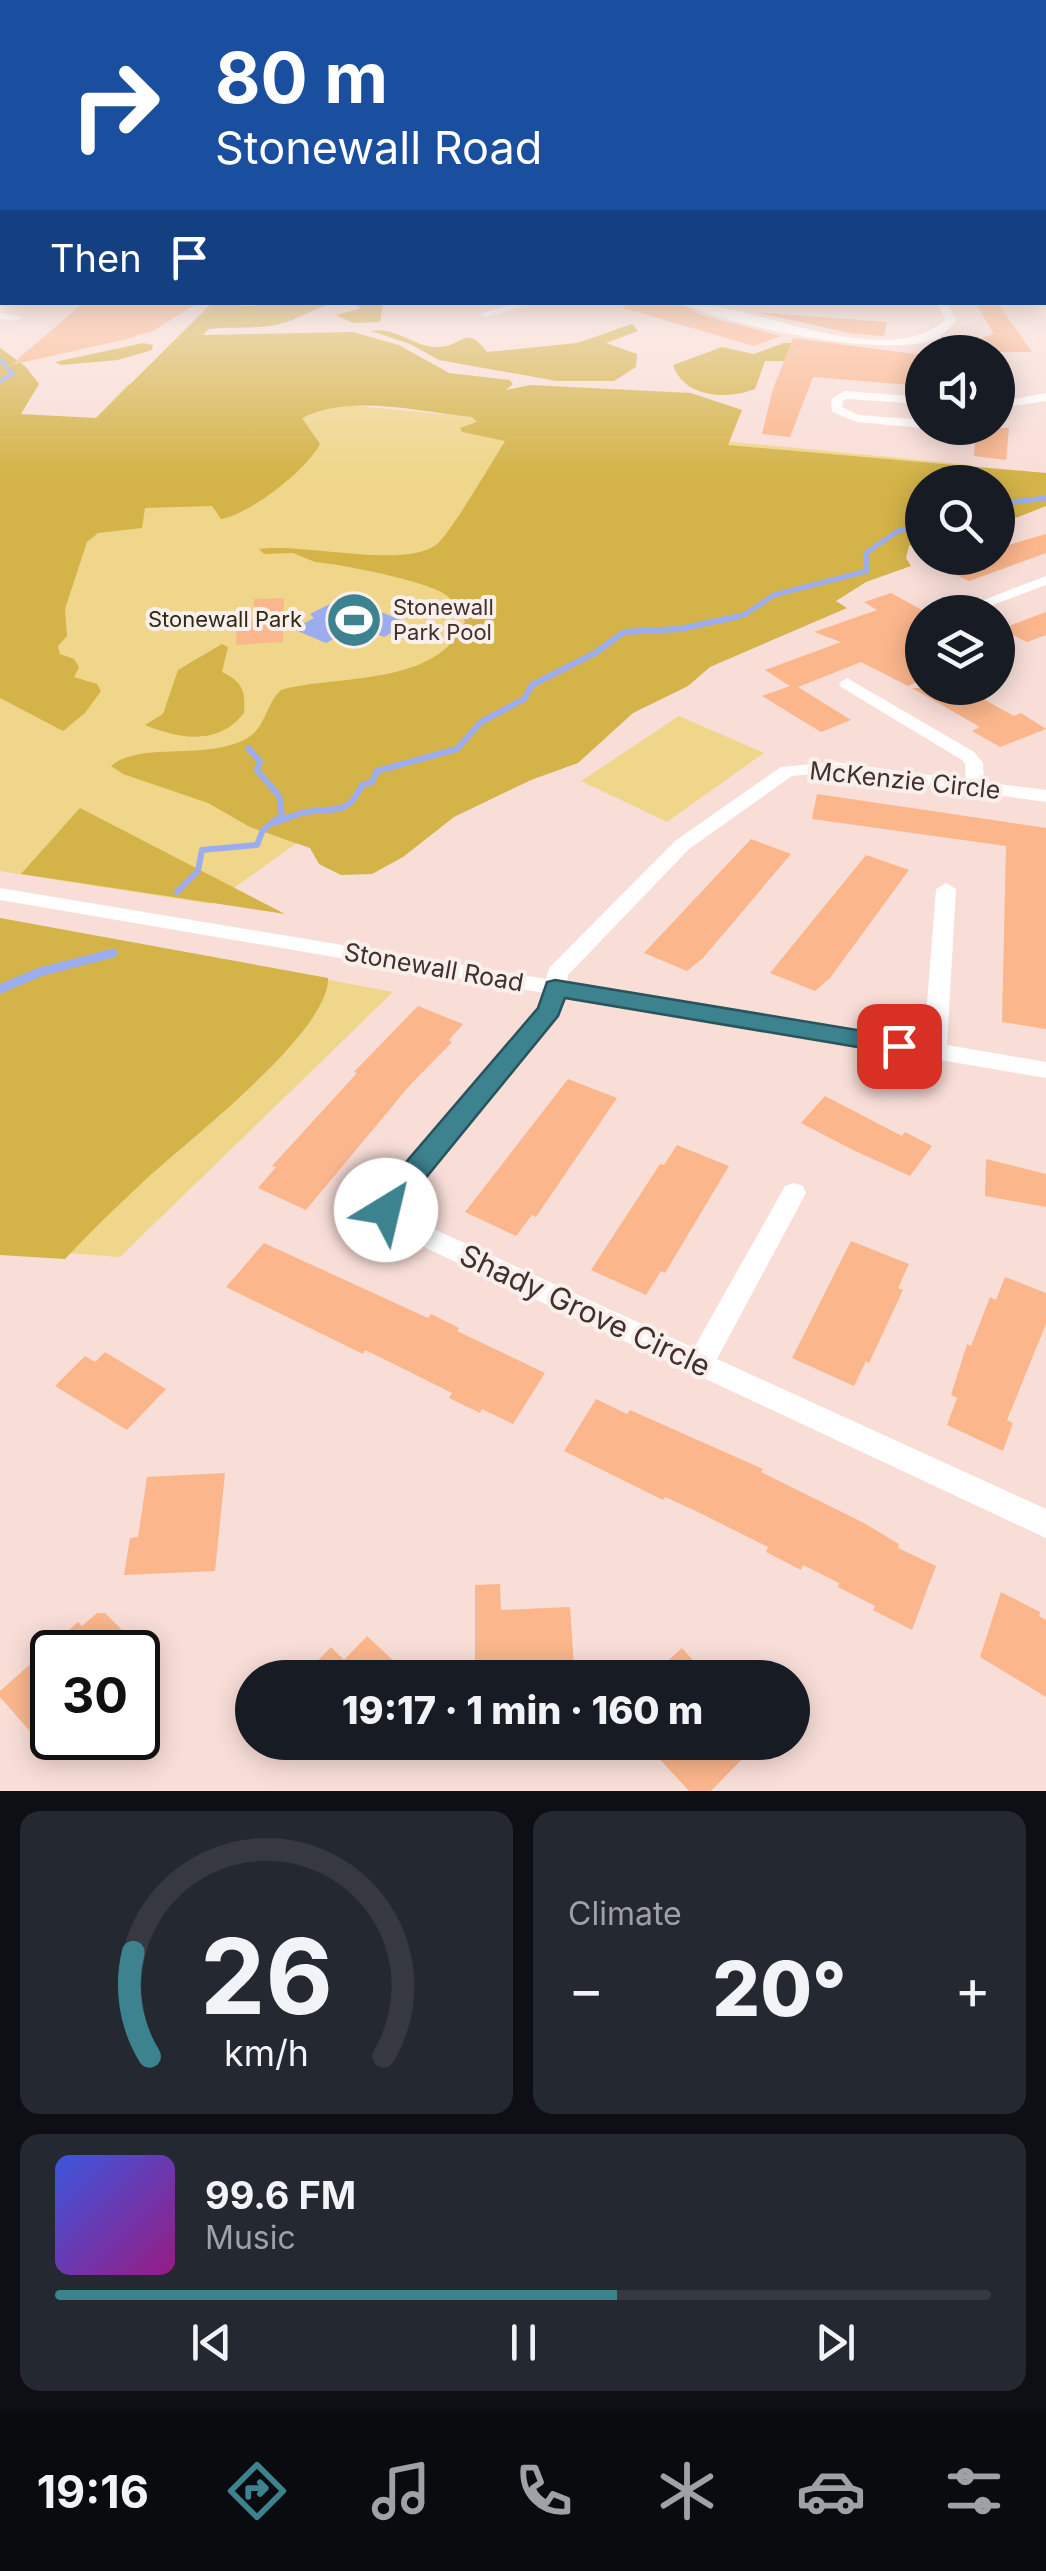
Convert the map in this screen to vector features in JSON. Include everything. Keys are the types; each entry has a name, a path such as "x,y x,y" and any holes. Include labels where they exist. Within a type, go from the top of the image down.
{"street":[{"path":"485,314 503,310"},
{"path":"710,310 778,330 897,341 927,338 945,331 951,321 946,310"},
{"path":"0,316 18,317"},
{"path":"905,399 852,394 837,399 836,409 857,418 905,422"},
{"path":"1015,402 1046,397"},
{"path":"1006,595 1046,580"},
{"path":"848,683 968,756 974,763 975,786"},
{"name":"McKenzie Circle","path":"555,988 558,973 682,844 786,771 834,767 1046,796"},
{"path":"935,1052 946,888"},
{"name":"Stonewall Road","path":"0,894 1046,1070"},
{"name":"Shady Grove Circle","path":"555,988 550,1010 388,1202 386,1210 392,1221 1046,1524"},
{"path":"700,1364 794,1194"}],"green space":[{"name":"Stonewall Park","path":"128,384 972,465 905,465 905,491 477,716 211,904 0,871 0,519"},
{"path":"679,716 764,753 667,822 581,781"},
{"path":"0,918 393,992 120,1257 0,1248"}],"shaded area":[{"path":"205,310 315,310 274,325 209,329 203,335 353,332 399,345 449,373 510,380 513,384 506,390 531,385 691,393 742,410 728,445 955,465 905,465 905,568 866,582 836,601 847,608 710,667 688,686 633,713 578,763 531,780 454,817 403,857 372,874 341,875 319,864 310,848 250,827 208,803 123,774 111,766 139,754 230,745 253,734 281,690 409,668 433,658 452,643 465,621 452,601 436,590 383,574 315,562 293,553 264,554 259,549 377,555 421,552 442,539 505,441 462,432 460,428 477,422 472,417 363,405 321,411 302,418 320,444 313,454 291,478 247,509 221,519 212,506 145,508 142,528 98,533 87,542 65,609 67,636 58,646 60,654 74,659 79,667 74,677 97,684 101,691 85,713 63,731 0,698 0,348 25,366 39,384 21,414 96,418"},
{"path":"355,310 382,310 380,322 353,323 336,315"},
{"path":"632,324 638,331 606,343 637,354 636,367 614,381 557,381 439,360 410,344 371,331 389,332 431,347 469,338 487,352 577,343"},
{"path":"143,343 153,345 152,350 118,360 61,365 55,362"},
{"path":"784,343 806,343 791,361 765,361 755,389 732,395 696,390 679,376 673,365 722,347 754,354"},
{"path":"1015,470 1046,473 1046,506 1015,518"},
{"path":"222,644 228,647 222,672 234,679 244,698 244,713 234,724 198,737 171,734 145,725 163,714 178,670"},
{"path":"80,808 285,914 21,874"},
{"path":"0,918 328,978 322,1001 281,1057 131,1193 65,1259 0,1255"}],"water":[{"name":"Stonewall Park Pool","path":"344,597 408,623 384,637 358,626 326,643 293,629 314,618 310,614"}],"building":[{"path":"75,310 188,310 151,332 133,336 136,337 11,365"},
{"path":"628,310 691,310 781,336 754,346"},
{"path":"980,310 1002,310 1032,352 1015,352 1015,335 991,335 994,334"},
{"path":"755,312 887,322 884,336 854,334"},
{"path":"793,338 905,353 905,385 813,377 790,437 762,434 773,389"},
{"path":"975,445 1007,445 1006,460 974,456"},
{"path":"1046,534 1046,553 1015,564 1015,543"},
{"path":"956,575 986,575 969,581"},
{"path":"891,593 905,601 905,684 861,662 798,687 851,720 821,732 762,696 790,686 765,670 841,642 814,632 877,610 864,602"},
{"path":"284,598 283,642 236,645 237,621 254,620 254,599"},
{"path":"1046,612 1046,635 1027,642 1015,636 1015,624"},
{"path":"942,705 994,705 1014,716 1021,713 1046,729 1000,747 972,731 980,727"},
{"path":"817,794 1046,828 1046,1029 1002,1022 1006,846 812,819"},
{"path":"751,839 791,854 703,958 687,971 644,953"},
{"path":"866,855 909,870 830,978 815,991 770,973"},
{"path":"418,1006 463,1024 449,1040 452,1042 410,1085 306,1210 258,1188 276,1167 272,1166 357,1073 354,1072"},
{"path":"568,1079 617,1098 536,1217 532,1215 516,1236 465,1212"},
{"path":"825,1096 902,1136 905,1132 932,1146 910,1176 853,1150 801,1123"},
{"path":"677,1145 729,1166 665,1273 661,1271 646,1295 591,1270 660,1164 664,1165"},
{"path":"986,1159 1046,1174 1046,1207 985,1196"},
{"path":"851,1241 909,1264 898,1288 903,1290 854,1386 792,1358"},
{"path":"264,1243 428,1318 431,1314 459,1328 457,1331 545,1373 513,1424 482,1409 480,1413 449,1398 452,1393 394,1364 365,1350 363,1354 226,1287"},
{"path":"1005,1277 1046,1293 1046,1324 1007,1420 1013,1423 1003,1451 947,1425 957,1398 951,1395 967,1344 971,1346 990,1297 996,1300"},
{"path":"105,1352 166,1389 127,1430 55,1386 85,1356 95,1362"},
{"path":"596,1399 763,1469 761,1472 864,1523 899,1544 898,1548 936,1566 912,1630 873,1610 875,1606 838,1587 839,1583 803,1565 801,1570 766,1552 768,1547 564,1451"},
{"path":"225,1473 215,1571 124,1575 130,1538 138,1537 147,1477"},
{"path":"500,1584 501,1610 570,1607 574,1660 475,1660 475,1585"},
{"path":"1001,1592 1040,1612 1039,1616 1046,1620 1046,1697 980,1657"},
{"path":"97,1613 105,1613 122,1630 69,1630 78,1622 82,1626"},
{"path":"367,1636 393,1660 344,1660"},
{"path":"331,1647 344,1660 318,1660"},
{"path":"682,1648 693,1660 669,1660"},
{"path":"30,1664 30,1731 0,1697 0,1691"},
{"path":"661,1760 741,1760 711,1791 689,1791"}],"waterway":[{"path":"0,360 13,374 0,381"},
{"path":"1015,502 1046,498"},
{"path":"723,620 744,615 774,595 867,571 866,553 905,530"},
{"path":"274,823 306,812 345,806 362,785 372,782 377,771 457,749 481,722 524,699 532,685 595,653 624,632 680,629 735,617"},
{"path":"177,892 198,871 202,850 257,845 263,830 282,815 279,796 257,770 260,761 248,748"},
{"path":"0,989 40,972 113,953"}],"place":[{"name":"Stonewall Park Pool","path":"354,620"}],"route":[{"path":"386,1210 388,1202 550,1010 555,988 899,1046"}]}
